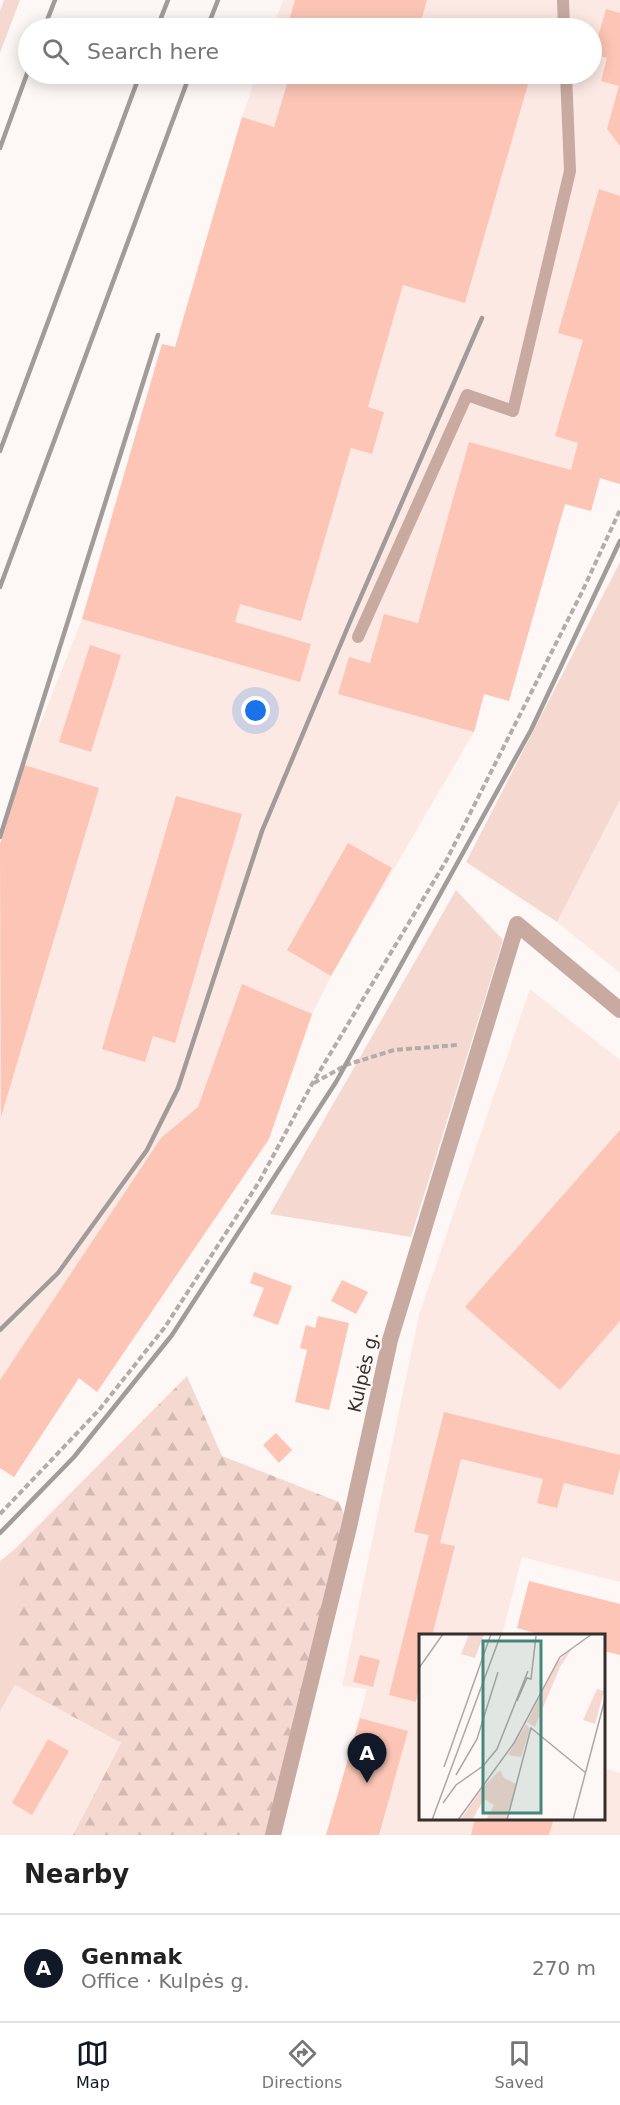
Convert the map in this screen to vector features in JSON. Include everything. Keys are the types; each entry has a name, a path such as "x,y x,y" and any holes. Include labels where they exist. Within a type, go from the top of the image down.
{"street":[{"name":"Kulpės g.","path":"273,1835 349,1527 390,1340 517,924 620,1010"}],"lane":[{"path":"563,0 564,18"},
{"path":"358,637 467,395 513,411 570,171 566,84"}],"path":[{"path":"0,1514 99,1410 165,1327 259,1182 312,1084 446,861 582,592 620,510"},
{"path":"312,1084 346,1065 394,1050 480,1043"}],"shaded area":[{"path":"283,0 620,0 620,484 600,478 591,511 564,504 509,701 484,694 474,732 331,976 312,1014 269,1139 97,1392 79,1378 14,1477 0,1468 0,844 24,765 82,619 162,344 175,347 254,84 602,84 602,18 277,18"},
{"path":"620,800 620,973 557,922"},
{"path":"530,989 620,1060 620,1582 522,1557 502,1634 419,1634 419,1688 416,1702 419,1704 419,1820 605,1820 605,1768 620,1773 620,1835 327,1835 367,1689 342,1686 419,1315"},
{"path":"15,1685 121,1743 73,1835 0,1835 0,1711"}],"green space":[{"path":"4,0 20,0 0,53 0,11"},
{"path":"620,562 620,800 557,922 466,862"},
{"path":"456,890 503,940 411,1237 270,1214"},
{"path":"187,1376 222,1456 339,1502 349,1527 273,1835 73,1835 121,1743 15,1685 15,1549"},
{"path":"15,1549 15,1685 0,1711 0,1561"}],"building":[{"path":"295,0 427,0 422,18 290,18"},
{"path":"606,9 620,13 620,146 607,129 619,86 602,81 607,58 602,57 602,23"},
{"path":"287,84 528,84 465,303 403,285 368,407 384,412 372,454 351,448 301,621 240,604 235,622 311,644 300,682 82,619 162,344 175,347 242,117 274,127"},
{"path":"599,189 620,196 620,484 600,478 591,511 565,504 509,701 484,694 474,732 338,694 349,657 370,663 384,614 418,623 469,442 571,470 578,443 555,436 583,340 558,333"},
{"path":"90,645 121,655 91,752 59,742"},
{"path":"24,765 99,788 1,1117 0,844"},
{"path":"176,796 242,814 175,1043 153,1036 145,1062 102,1049"},
{"path":"348,843 392,868 331,976 287,950"},
{"path":"242,984 312,1014 269,1139 97,1392 79,1378 14,1477 0,1468 0,1380 161,1138 198,1107"},
{"path":"620,1130 620,1321 560,1390 465,1307"},
{"path":"254,1272 292,1286 278,1325 253,1316 264,1288 250,1283"},
{"path":"342,1280 368,1292 356,1314 331,1301"},
{"path":"318,1316 349,1323 329,1410 295,1402 307,1350 300,1348 306,1325 315,1328"},
{"path":"444,1412 620,1455 620,1468 613,1495 564,1483 557,1508 537,1503 543,1479 461,1459 440,1543 455,1546 433,1634 419,1634 419,1688 416,1702 389,1695 429,1535 414,1532"},
{"path":"276,1433 292,1450 279,1463 263,1445"},
{"path":"529,1581 620,1604 620,1655 605,1651 605,1634 538,1634 517,1628"},
{"path":"360,1655 380,1660 373,1687 353,1682"},
{"path":"360,1718 408,1731 379,1835 326,1835"},
{"path":"48,1739 69,1751 32,1815 12,1803"},
{"path":"475,1820 553,1820 549,1835 471,1835"}],"railway":[{"path":"48,18 55,0"},
{"path":"161,18 168,0"},
{"path":"211,18 218,0"},
{"path":"0,148 23,84"},
{"path":"0,451 136,84"},
{"path":"0,587 186,84"},
{"path":"0,1330 58,1273 147,1150 178,1088 262,831 482,318"},
{"path":"0,837 158,335"},
{"path":"0,1533 74,1457 172,1335 336,1082 531,730 620,541"}],"place":[{"name":"Genmak","path":"367,1783"}]}
